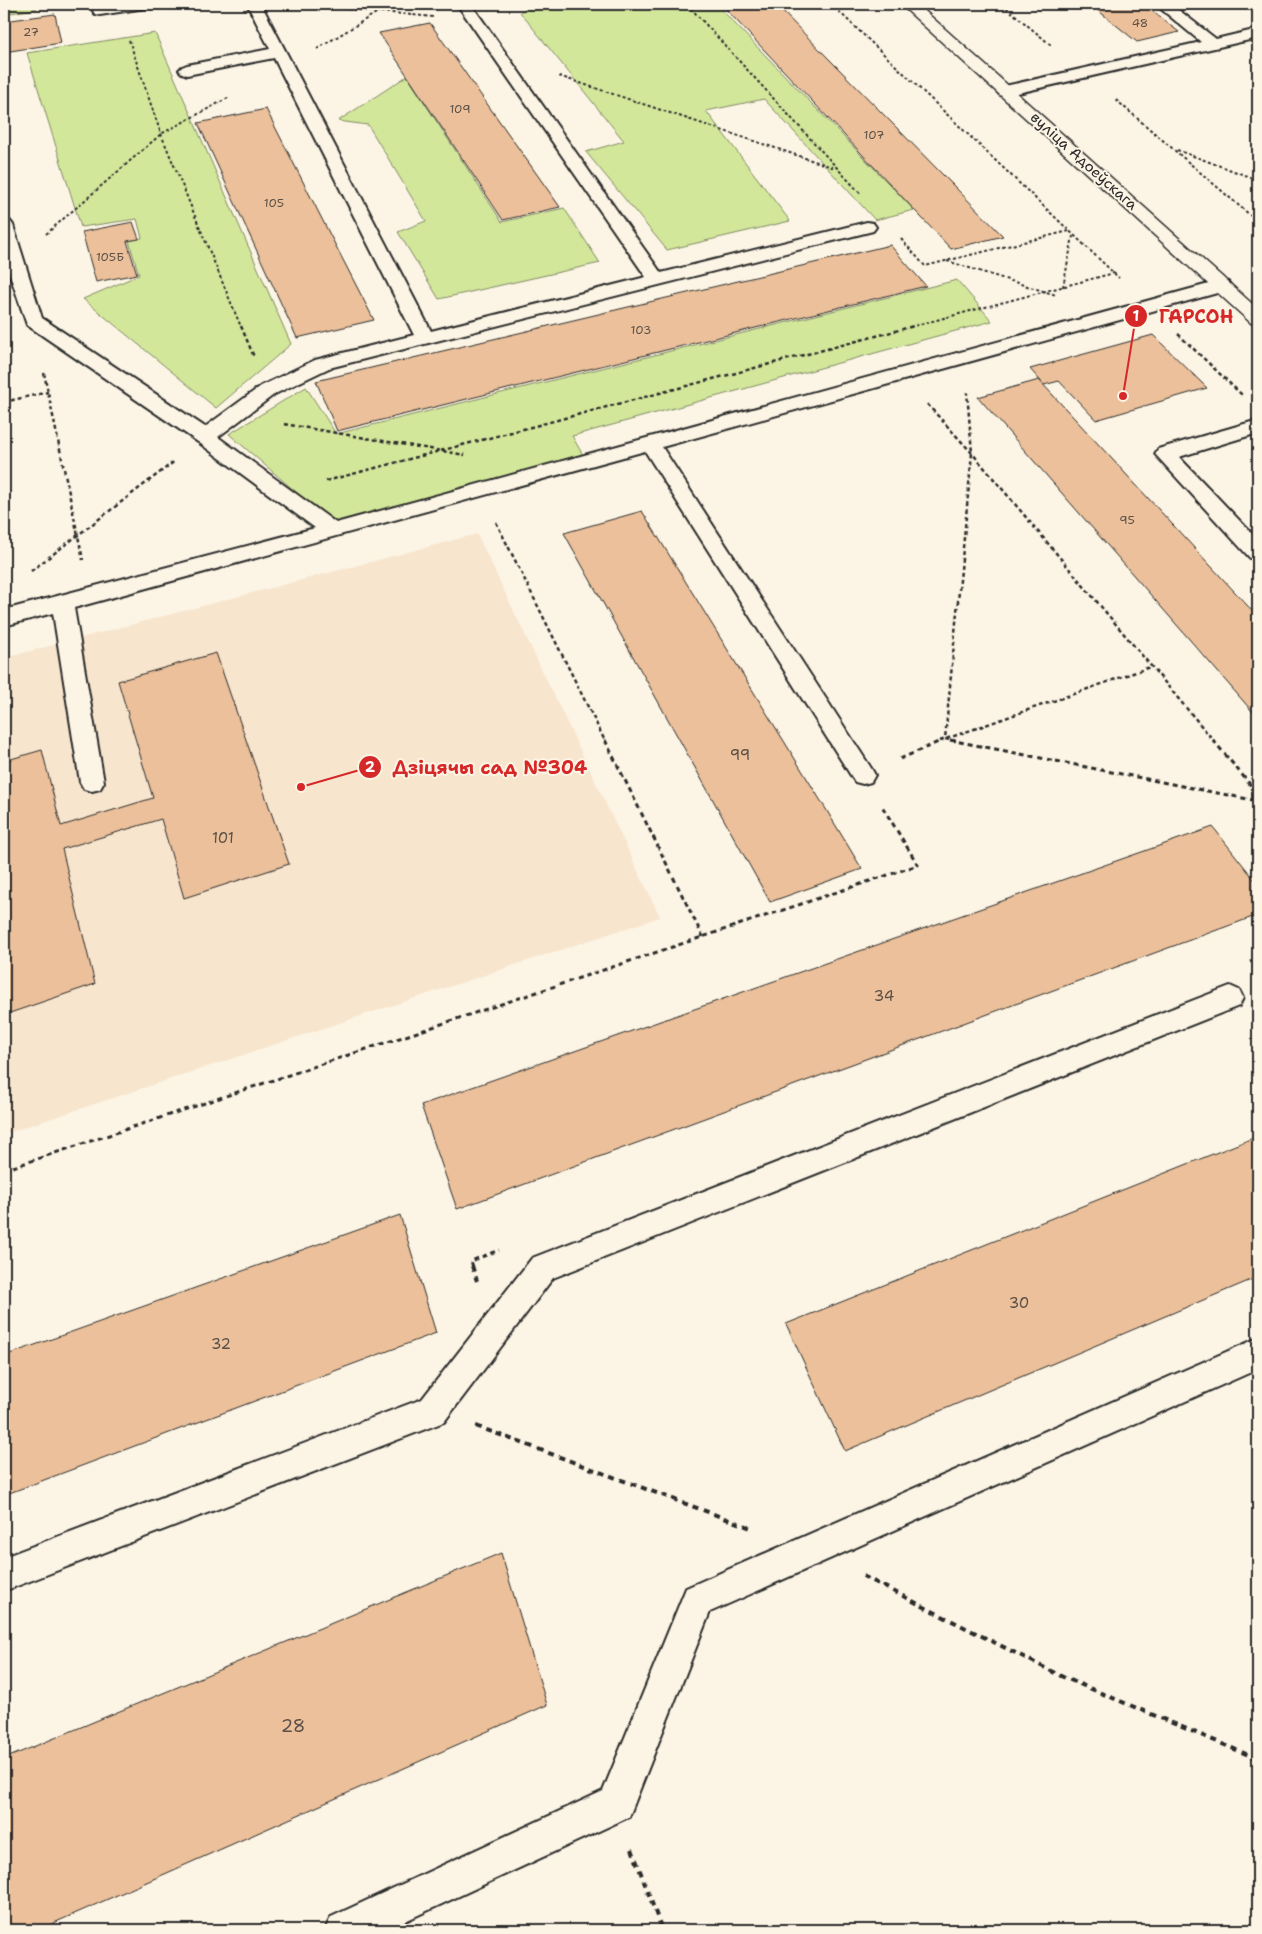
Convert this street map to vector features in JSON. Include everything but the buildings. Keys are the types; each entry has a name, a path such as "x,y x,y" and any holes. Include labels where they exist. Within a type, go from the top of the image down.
{"main road":[{"name":"вуліца Адоеўскага","path":"908,4 1258,319"}],"lane":[{"path":"100,11 145,4"},
{"path":"254,4 425,338"},
{"path":"464,4 657,280"},
{"path":"1162,4 1213,44"},
{"path":"1005,91 1258,34"},
{"path":"187,70 283,60"},
{"path":"4,224 14,262 34,321 206,437 333,531"},
{"path":"206,437 268,390 322,364 867,227"},
{"path":"4,618 333,531 1222,286"},
{"path":"1258,426 1165,454 1258,553"},
{"path":"650,444 863,775"},
{"path":"62,602 92,782"},
{"path":"4,1574 433,1411 543,1268 1230,998"},
{"path":"344,1930 616,1804 698,1600 1258,1353"}],"path":[{"path":"287,4 476,20"},
{"path":"14,262 161,134 283,60 391,4"},
{"path":"687,4 862,196"},
{"path":"830,4 1247,400"},
{"path":"1002,4 1258,222"},
{"path":"117,8 161,134 268,390"},
{"path":"499,56 838,168"},
{"path":"1174,149 1258,180"},
{"path":"900,238 925,266 1069,232"},
{"path":"1063,287 1073,235"},
{"path":"947,261 1116,315"},
{"path":"282,492 1114,273"},
{"path":"1038,297 1045,291"},
{"path":"34,321 89,595"},
{"path":"945,739 972,453 965,358"},
{"path":"901,376 972,453 1258,794"},
{"path":"4,402 48,392"},
{"path":"235,415 466,456"},
{"path":"26,575 206,437"},
{"path":"480,490 702,937"},
{"path":"4,1170 918,865 863,775 945,739 1150,667"},
{"path":"945,739 1258,801"},
{"path":"616,1804 662,1930"}],"shaded area":[{"path":"477,534 660,917 4,1134 4,658"}],"green space":[{"path":"4,4 35,4 36,9 4,14"},
{"path":"533,4 716,4 914,210 875,220 764,99 706,111 790,221 667,250 586,152 624,141 520,12"},
{"path":"155,33 291,344 216,408 83,299 139,275 129,241 142,238 137,219 81,227 27,53"},
{"path":"407,76 502,222 564,208 600,263 439,299 398,232 426,221 368,125 338,121"},
{"path":"957,280 992,321 572,436 587,462 341,531 229,434 306,387 336,434"}],"place":[{"name":"ГАРСОН","path":"1123,396"},
{"name":"Дзіцячы сад №304","path":"301,787"}]}
